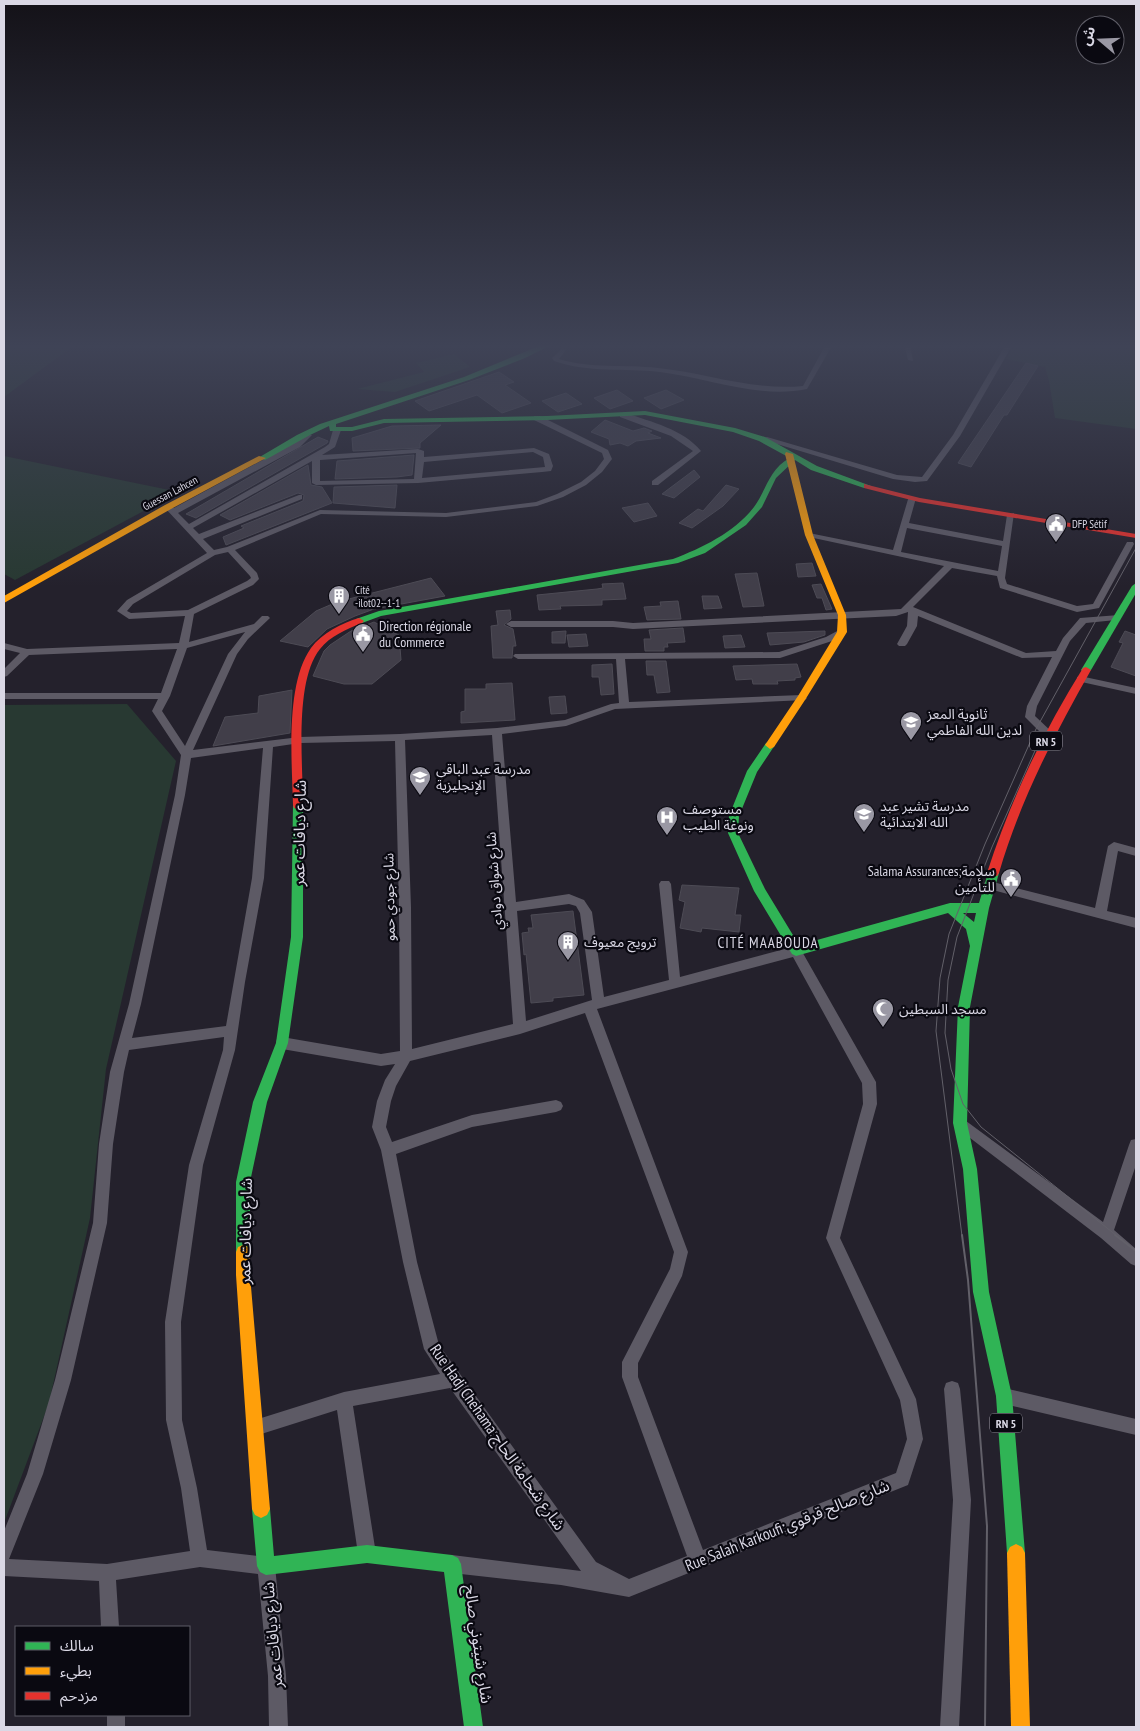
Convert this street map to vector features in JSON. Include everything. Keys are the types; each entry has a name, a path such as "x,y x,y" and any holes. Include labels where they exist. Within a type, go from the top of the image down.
{"street":[{"name":"Guessan Lahcen","path":"4,600 316,429 340,425"},
{"path":"187,528 316,457 332,445 334,427 352,430 365,425"},
{"path":"230,549 254,575 254,580 190,613 128,616 121,611 130,602 212,553 230,549 320,512 446,515 549,501 598,474 608,459 604,452 550,425"},
{"path":"650,425 682,438 694,446 697,451 656,483"},
{"path":"710,425 735,430 896,478 915,480 924,479 963,425"},
{"path":"762,439 790,457 850,482 912,498 1011,515 1135,538 1096,606 1077,609 1003,586 1001,574 1011,515"},
{"path":"316,457 316,483 418,481 542,470 548,469 549,466 546,456 534,450 421,460"},
{"path":"316,457 414,451 421,453 418,481"},
{"path":"518,656 780,655 829,639 842,632 842,615 809,535 790,457"},
{"name":"شارع ديافات عمر","path":"278,1727 277,1676 266,1566 243,1275 243,1182 260,1102 282,1043 298,936 299,698 301,677 307,660 315,648 327,637 343,627 379,614 675,561 702,551 743,523 758,507 773,477 790,457"},
{"path":"197,538 299,497"},
{"path":"896,553 912,498"},
{"path":"171,510 212,553"},
{"path":"905,525 1006,544"},
{"path":"809,535 1001,574"},
{"path":"902,644 912,626 910,610 950,565"},
{"name":"RN 5","path":"1020,1727 1018,1574 1004,1396 981,1292 970,1169 960,1123 964,1076 964,1007 983,908 1003,836 1049,735 1116,617 1136,586"},
{"path":"511,624 613,624 633,626 896,613 910,610 1025,656 1059,654"},
{"path":"186,755 157,711 165,696 183,646 190,613"},
{"path":"1049,735 1030,717 1032,706 1066,640 1083,620 1116,617"},
{"path":"4,1552 35,1474 63,1380 100,1223 106,1144 117,1072 176,814 186,755 233,654 245,637 265,618"},
{"path":"4,646 27,652 183,646 257,626"},
{"name":"Rue Salah Karkoufi;شارع صالح قرقوي","path":"629,1588 902,1479 915,1440 908,1399 833,1238 870,1104 869,1082 796,951 760,891 732,833 734,816 752,771 802,698 842,632"},
{"path":"4,674 27,652"},
{"path":"620,655 624,706"},
{"path":"1080,679 1136,691"},
{"path":"4,696 165,696"},
{"path":"186,755 300,740 400,737 497,731 566,723 614,706 802,698"},
{"name":"شارع شواق دوادي","path":"497,731 520,1028"},
{"name":"شارع جودي حمو","path":"400,737 405,907 406,1056"},
{"path":"200,1558 189,1488 174,1420 173,1322 196,1165 215,1105 232,1031 258,878 268,745"},
{"path":"1100,914 1114,846 1136,852"},
{"path":"665,884 675,983"},
{"path":"989,885 1136,923"},
{"path":"510,907 569,899 580,902 586,912 594,1005 681,1252 677,1271 630,1362 630,1377 698,1561"},
{"path":"950,908 972,927 975,946"},
{"path":"282,1043 381,1060 406,1056 520,1028 594,1005 950,908 983,908"},
{"path":"124,1045 232,1031"},
{"name":"Rue Hadj Chehama;شارع شحامة الحاج","path":"406,1056 390,1084 379,1127 388,1150 424,1320 432,1349 590,1568 629,1588"},
{"path":"388,1150 472,1121 556,1106"},
{"path":"960,1123 1106,1233 1136,1259"},
{"path":"1106,1233 1136,1145"},
{"path":"255,1428 344,1400 454,1379"},
{"path":"949,1727 962,1500 952,1389"},
{"path":"1004,1396 1136,1427"},
{"path":"344,1400 367,1554"},
{"path":"4,1567 107,1573 200,1558 266,1566 367,1554 561,1576 629,1588"},
{"name":"شارع شيتوني صالح","path":"452,1564 474,1727"},
{"path":"107,1573 110,1626"}],"green space":[{"path":"1105,425 1136,425 1136,429"},
{"path":"4,456 179,492 15,580 4,574"},
{"path":"127,704 176,761 106,1069 90,1218 49,1403 4,1523 4,705"}],"building":[{"path":"441,425 420,443 420,448 353,451 352,438 392,426"},
{"path":"599,425 617,425 633,431 644,428 652,431 648,433 661,438 636,441 628,446 620,443 610,445 609,439 591,432"},
{"path":"984,425 998,425 971,467 958,463"},
{"path":"318,437 328,441 327,443 196,518 186,514"},
{"path":"414,455 412,475 335,479 337,461"},
{"path":"308,465 311,485 322,487 332,503 226,545 223,537 244,528 241,526 303,501 304,495 298,493 230,520 220,515"},
{"path":"694,470 700,477 674,498 662,494"},
{"path":"397,485 395,508 333,503 334,487"},
{"path":"726,485 739,489 723,506 692,528 679,523 698,509 703,511"},
{"path":"648,503 657,516 634,522 622,508"},
{"path":"812,563 816,576 798,577 796,564"},
{"path":"757,573 764,606 743,607 735,574"},
{"name":"Cité -ilot02--1-1","path":"431,578 445,596 374,609 355,616 327,629 308,647 280,641 316,611 337,602"},
{"path":"623,583 626,599 602,600 602,605 560,606 561,609 539,610 537,595 597,589 603,588 602,584"},
{"path":"821,584 832,609 826,610 822,598 817,598 812,585"},
{"path":"702,596 718,596 722,608 704,609"},
{"path":"678,601 681,619 647,620 644,607 661,606 660,602"},
{"path":"510,610 511,619 504,625 513,629 516,646 513,646 512,658 493,658 491,626 498,625 496,611"},
{"name":"Direction régionale du Commerce","path":"374,622 399,635 401,660 372,684 344,684 313,676 324,651 330,645 351,631"},
{"path":"683,628 685,642 667,643 668,647 664,647 664,651 645,651 644,639 651,639 649,630"},
{"path":"566,631 565,643 552,643 552,632"},
{"path":"825,631 825,635 804,642 770,645 767,633"},
{"path":"1125,631 1136,635 1136,676 1111,667 1123,643 1119,642"},
{"path":"586,634 588,646 569,647 567,635"},
{"path":"741,635 745,647 725,648 723,636"},
{"path":"646,661 666,661 670,692 657,693 654,675 647,675"},
{"path":"612,664 614,694 601,695 599,677 592,677 592,665"},
{"path":"797,664 801,677 795,678 795,680 777,681 778,684 753,684 752,679 736,680 733,666"},
{"path":"512,683 515,720 461,723 461,712 465,711 465,689 486,689 486,684"},
{"path":"292,690 290,733 213,746 225,717 258,713 259,696"},
{"path":"565,696 567,713 551,714 549,697"},
{"path":"682,885 739,888 735,915 741,915 739,932 702,928 701,932 680,928 685,902 679,900"},
{"name":"ترويج معيوف","path":"573,911 584,995 553,998 553,1001 531,1003 522,933 529,932 528,928 533,928 531,915"}],"tram line":[{"path":"962,1236 936,1031 940,978 949,934 985,844 1036,729 1136,548"},
{"path":"1042,735 992,847 957,937 948,980 945,1033 951,1069 963,1104 981,1127 1117,1236"},
{"path":"962,1235 968,1280 987,1526 985,1727"},
{"path":"1115,1235 1136,1251"}],"traffic: fast":[{"path":"262,458 299,437 327,425"},
{"path":"332,425 333,429 352,429 369,425"},
{"path":"707,425 735,430 762,439 814,468 867,486"},
{"path":"359,621 379,614 675,561 702,551 743,523 758,507 773,477 791,460"},
{"path":"1086,670 1136,586"},
{"path":"770,745 752,771 734,816 733,833 760,891 796,951 950,908 983,908"},
{"path":"243,1252 243,1182 260,1102 282,1043 297,937 298,805"},
{"path":"993,873 983,908 964,1007 960,1123 970,1169 981,1292 1004,1396 1016,1553"},
{"path":"950,908 972,927 975,945"},
{"path":"261,1509 266,1566 367,1554 452,1564 474,1727"}],"traffic: slow":[{"path":"770,745 802,698 842,632 842,615 809,535 789,454"},
{"path":"4,600 168,507 262,458"},
{"path":"243,1252 243,1275 261,1509"},
{"path":"1016,1553 1021,1727"}],"traffic: jam":[{"path":"867,486 919,500 1136,536"},
{"path":"298,805 297,724 302,681 307,663 314,650 323,640 340,629 359,621"},
{"path":"993,873 1021,794 1086,670"}],"place":[{"name":"DFP Sétif","path":"1056,543"},
{"name":"Cité -ilot02--1-1","path":"339,615"},
{"name":"Direction régionale du Commerce","path":"363,653"},
{"name":"ثانوية المعز لدين الله الفاطمي","path":"911,741"},
{"name":"مدرسة عبد الباقي الإنجليزية","path":"420,796"},
{"name":"مدرسة تشير عبد الله الابتدائية","path":"864,833"},
{"name":"مستوصف ونوغة الطيب","path":"667,836"},
{"name":"Salama Assurances;سلامة للتأمين","path":"1011,898"},
{"name":"ترويج معيوف","path":"568,961"},
{"name":"مسجد السبطين","path":"883,1028"}],"district":[{"name":"CITÉ MAABOUDA","path":"768,942"}]}
